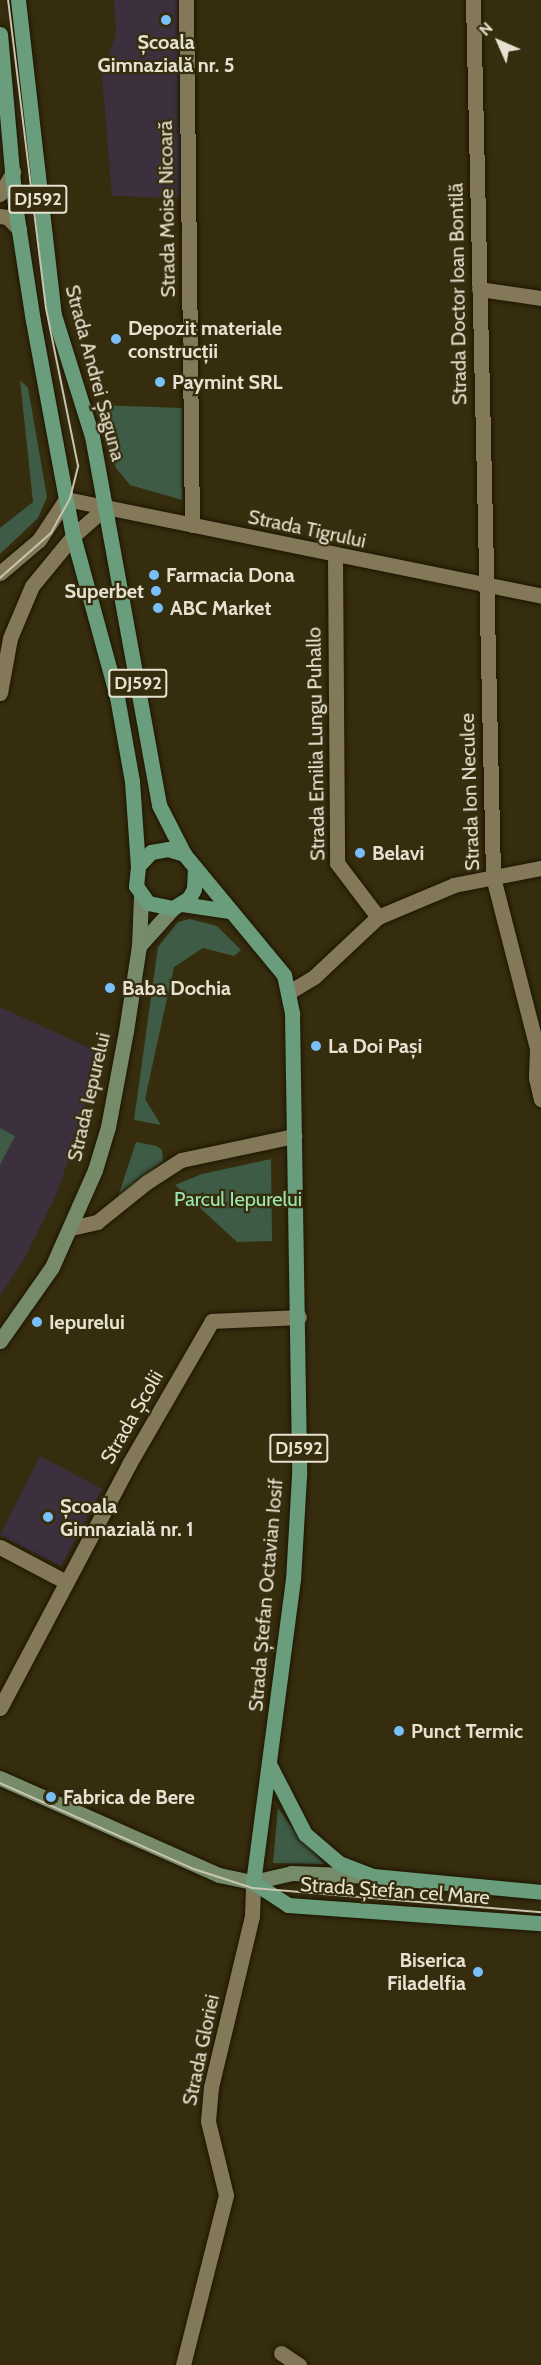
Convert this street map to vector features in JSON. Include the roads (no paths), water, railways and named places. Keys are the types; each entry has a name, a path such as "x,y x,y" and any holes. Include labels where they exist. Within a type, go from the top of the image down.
{"main road":[{"name":"Strada Andrei Șaguna","path":"18,0 54,315 92,436 107,506"},
{"name":"DJ592","path":"0,34 19,229 73,536 117,697 132,781 138,866 135,876 141,896"},
{"name":"DJ592","path":"107,506 159,805 184,854 195,870"},
{"path":"138,866 159,849 184,854"},
{"path":"138,946 194,889 195,870"},
{"name":"Strada Ștefan Octavian Iosif","path":"195,870 274,961 289,992 299,1317 299,1476 293,1579 269,1764 259,1812 253,1882"},
{"path":"141,896 156,908 177,906 229,910"},
{"name":"Strada Iepurelui","path":"0,1341 52,1267 71,1228 108,1127 138,946 141,896"},
{"path":"269,1764 293,1816 319,1849 339,1863 373,1876"},
{"name":"Strada Ștefan cel Mare","path":"0,1778 195,1866 253,1882 288,1905 541,1923"},
{"name":"Strada Ștefan cel Mare","path":"253,1882 291,1873 373,1876 541,1892"}],"street":[{"name":"Strada Moise Nicoară","path":"186,0 192,525"},
{"name":"Strada Doctor Ioan Bontilă","path":"473,0 486,586"},
{"path":"0,194 13,172"},
{"path":"0,216 7,217 19,229"},
{"path":"479,289 541,298"},
{"name":"Strada Tigrului","path":"66,499 335,556 541,596"},
{"path":"0,573 39,540 66,499"},
{"path":"0,693 21,606 32,586 73,536 107,506"},
{"name":"Strada Emilia Lungu Puhallo","path":"335,556 337,863 378,917"},
{"name":"Strada Ion Neculce","path":"486,586 493,877 539,1050 536,1078 541,1099"},
{"path":"289,992 314,977 378,917 454,885 541,868"},
{"path":"71,1228 97,1222 147,1182 181,1160 294,1136"},
{"name":"Strada Școlii","path":"0,1708 66,1582 212,1321 299,1317"},
{"path":"0,1547 66,1582"},
{"name":"Strada Gloriei","path":"183,2365 226,2195 208,2117 211,2087 252,1917 253,1882"},
{"path":"281,2353 299,2365"}],"tram line":[{"path":"0,578 51,533 70,499 78,466 46,309 8,0"},
{"path":"0,1783 194,1869 253,1888 541,1912"}],"place":[{"name":"Școala Gimnazială nr. 5","path":"166,20"},
{"name":"Depozit materiale construcții","path":"116,339"},
{"name":"Paymint SRL","path":"160,382"},
{"name":"Farmacia Dona","path":"154,575"},
{"name":"Superbet","path":"156,591"},
{"name":"ABC Market","path":"158,608"},
{"name":"Belavi","path":"360,853"},
{"name":"Baba Dochia","path":"110,988"},
{"name":"La Doi Pași","path":"316,1046"},
{"name":"Iepurelui","path":"37,1322"},
{"name":"Școala Gimnazială nr. 1","path":"48,1517"},
{"name":"Punct Termic","path":"399,1731"},
{"name":"Fabrica de Bere","path":"51,1797"},
{"name":"Biserica Filadelfia","path":"478,1972"}],"park label":[{"name":"Parcul Iepurelui","path":"238,1199"}]}
